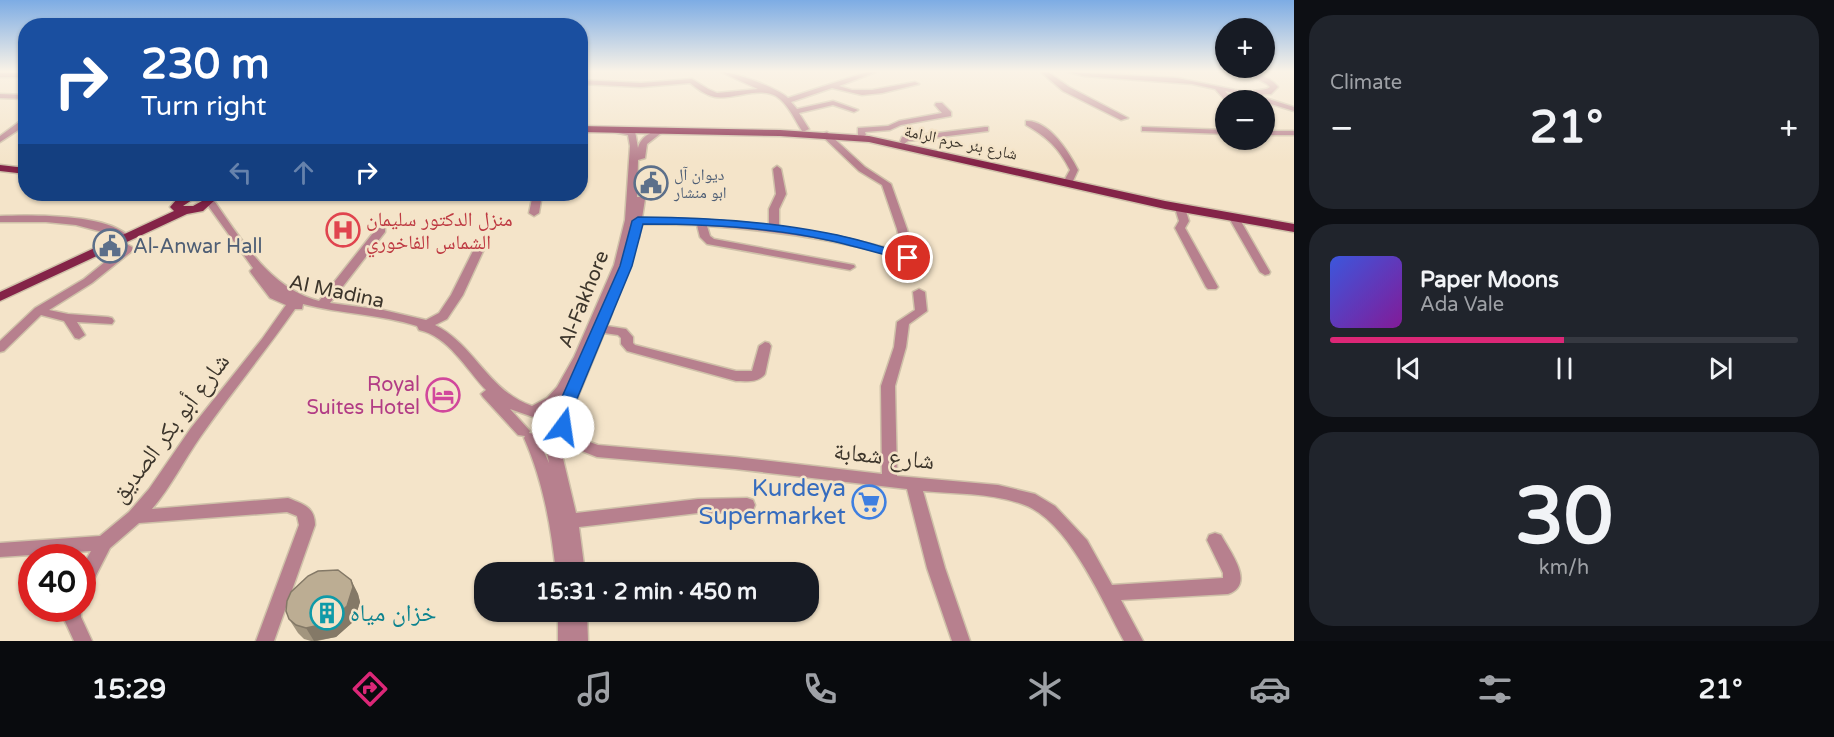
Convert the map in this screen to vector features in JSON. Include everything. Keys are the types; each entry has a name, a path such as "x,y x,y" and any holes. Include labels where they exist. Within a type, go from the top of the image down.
{"main road":[{"name":"شارع بئر حرم الرامة","path":"588,127 824,134 869,139 1180,208 1294,226"},
{"name":"شارع بئر حرم الرامة","path":"588,128 615,130"},
{"name":"شارع بئر حرم الرامة","path":"636,130 805,129 862,135 904,142 1294,226"},
{"path":"0,166 18,166"},
{"path":"0,166 18,169"},
{"path":"181,210 179,202 182,201"},
{"path":"0,291 181,210 198,208 206,204 204,201"},
{"path":"0,297 119,238"}],"street":[{"path":"788,102 805,129"},
{"path":"1092,102 1124,118"},
{"path":"795,112 833,103 854,110"},
{"path":"1275,103 1294,109"},
{"path":"862,135 861,130 891,128 899,122 948,114 939,105"},
{"path":"1029,123 1055,138 1064,150 1074,170 1070,179"},
{"path":"0,140 18,127"},
{"path":"904,142 905,140 985,129"},
{"path":"1145,129 1215,132"},
{"path":"615,130 636,130"},
{"name":"Al-Fakhore","path":"562,417 626,266 638,221 641,146 636,130"},
{"name":"Al-Fakhore","path":"535,411 552,401 562,390 580,357 619,265 630,220 636,130"},
{"path":"641,146 649,137 666,130"},
{"path":"1275,133 1294,133"},
{"path":"824,134 862,169 886,184 902,229 906,246 904,256"},
{"path":"774,228 774,209 781,194 777,169"},
{"name":"Al Madina","path":"205,201 226,222 238,239 251,266 274,296 423,327 441,345 527,435 548,473 563,562"},
{"path":"534,213 536,201"},
{"path":"198,208 215,213 226,222"},
{"path":"1180,208 1184,221 1180,228 1212,287"},
{"path":"0,219 50,218 96,223 119,238 128,249 88,281 39,311 0,348"},
{"path":"1234,218 1265,272"},
{"path":"638,221 774,228 828,237 904,256 918,262"},
{"path":"701,223 705,238 713,242 850,267"},
{"path":"323,304 381,230"},
{"path":"423,327 443,316 457,295 480,247"},
{"path":"890,482 888,386 900,347 903,322 921,311 919,292"},
{"name":"Al Madina","path":"294,301 405,319 445,338 504,399 535,411 554,411 562,417"},
{"name":"شارع أبو بكر الصديق","path":"96,558 104,543 135,517 155,494 196,432 266,342 294,301"},
{"path":"39,311 68,318 108,321"},
{"path":"68,318 79,335"},
{"path":"600,329 622,332 627,337 627,345 631,348 736,376 751,377 758,374 765,346"},
{"path":"535,411 523,422 527,435 554,437"},
{"path":"554,437 563,427 562,417"},
{"path":"554,437 570,521 575,562"},
{"name":"شارع شعابة","path":"554,437 597,451 998,491 1029,499 1049,511 1076,538 1134,641"},
{"path":"913,484 936,568 961,641"},
{"path":"135,517 288,505 303,511 307,517 307,525 265,641"},
{"path":"570,521 698,506 747,505"},
{"path":"1109,593 1228,586 1232,583 1233,575 1215,540"},
{"path":"0,550 104,543"},
{"path":"74,622 83,641"},
{"path":"567,622 567,641"},
{"path":"578,622 579,641"}],"building":[{"path":"338,570 351,580 353,587 347,606 329,623 306,628 296,625 289,619 286,611 291,592 308,576 318,571"}],"place":[{"name":"ديوان آل ابو منشار","path":"651,183"},
{"name":"منزل الدكتور سليمان الشماس الفاخوري","path":"343,230"},
{"name":"Al-Anwar Hall","path":"110,246"},
{"name":"Royal Suites Hotel","path":"443,395"},
{"name":"Kurdeya Supermarket","path":"869,502"},
{"name":"خزان مياه","path":"327,613"}],"route":[{"path":"563,427 562,417 566,406 574,392 626,266 638,221 677,220 774,228 828,237 908,258"}]}
